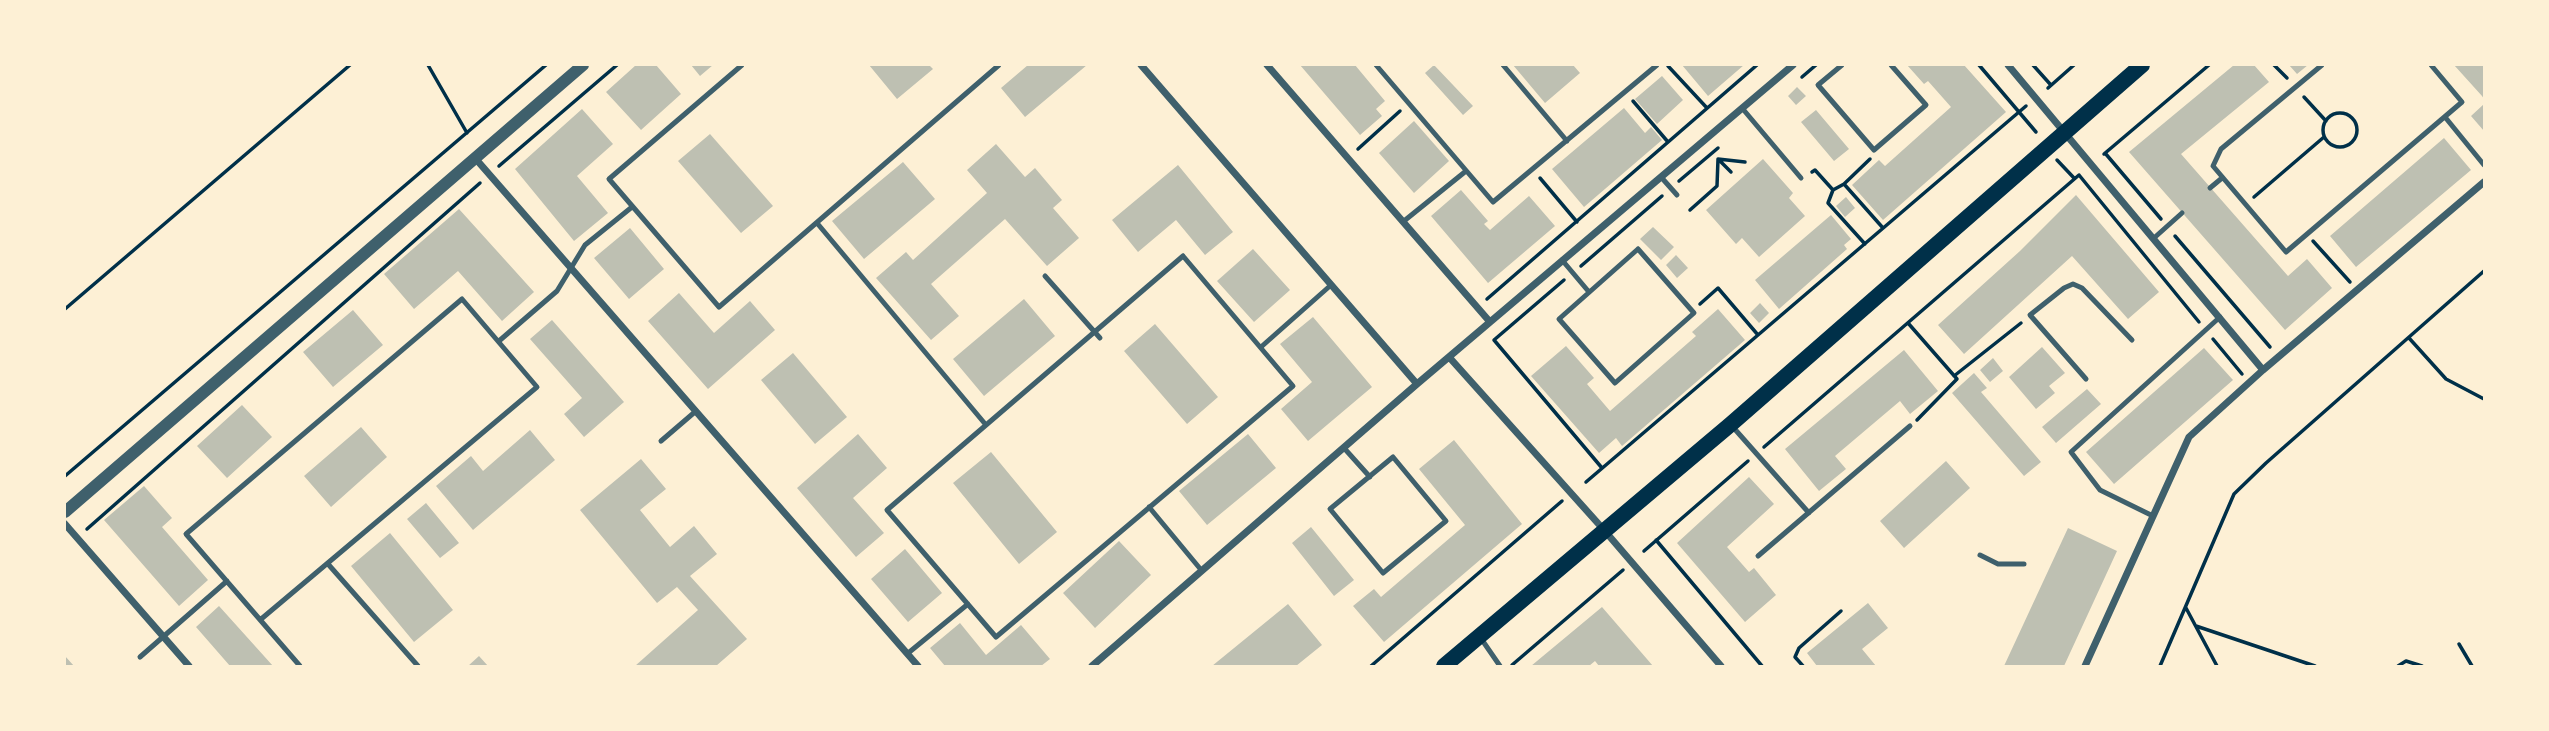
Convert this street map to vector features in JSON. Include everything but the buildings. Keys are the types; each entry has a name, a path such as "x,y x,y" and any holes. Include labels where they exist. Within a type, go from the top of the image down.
{"main road":[{"path":"1444,666 1731,424 2142,65"}],"street":[{"path":"65,512 583,65"},
{"path":"1141,65 1417,384"},
{"path":"1267,65 1490,322"},
{"path":"1091,666 1417,384 1793,65"},
{"path":"2008,65 2263,370"},
{"path":"475,158 918,666"},
{"path":"2085,666 2189,437 2263,370 2484,182"},
{"path":"1449,357 1721,666"},
{"path":"65,524 189,666"}],"lane":[{"path":"742,65 609,179 719,307 999,65"},
{"path":"1376,65 1374,66 1493,202 1657,65"},
{"path":"1503,65 1567,141"},
{"path":"1842,65 1818,85 1874,150 1926,105 1891,65"},
{"path":"2322,65 2221,149 2213,166 2286,251 2462,102 2431,65"},
{"path":"1742,108 1801,177"},
{"path":"2445,117 2484,165"},
{"path":"1404,221 1466,171"},
{"path":"1661,177 1676,195"},
{"path":"2210,188 2222,178"},
{"path":"499,341 557,291 585,245 632,207"},
{"path":"2154,238 2182,213"},
{"path":"817,223 986,425"},
{"path":"1638,249 1694,313 1615,383 1559,319 1589,292 1638,249"},
{"path":"1183,256 1293,386 996,637 887,510 1095,331 1183,256"},
{"path":"1562,260 1589,292"},
{"path":"1045,276 1100,338"},
{"path":"2086,379 2030,315 2073,284 2082,288 2132,340"},
{"path":"1261,347 1331,285"},
{"path":"260,620 537,387 462,299 186,534 227,581 260,620 300,666"},
{"path":"2152,516 2100,490 2071,452 2220,317"},
{"path":"661,441 696,411"},
{"path":"1731,424 1809,513"},
{"path":"1758,556 1910,426"},
{"path":"1344,448 1370,477"},
{"path":"1393,457 1446,521 1383,573 1330,509 1370,477 1393,457"},
{"path":"1149,507 1202,571"},
{"path":"1980,555 1998,564 2024,564"},
{"path":"328,564 418,666"},
{"path":"140,657 227,581"},
{"path":"907,654 968,604"},
{"path":"1479,636 1500,666"}],"path":[{"path":"65,309 349,65"},
{"path":"428,65 467,133"},
{"path":"65,476 546,65"},
{"path":"77,538 233,398 617,65"},
{"path":"1667,65 1707,108"},
{"path":"1979,65 2036,132"},
{"path":"2033,65 2049,86 2074,65"},
{"path":"2102,155 2209,65"},
{"path":"1625,92 1668,142"},
{"path":"1358,149 1407,104"},
{"path":"1586,482 2029,105"},
{"path":"2244,205 2324,137 2326,121 2334,114 2346,114 2357,126 2356,138 2348,146 2336,147 2324,137"},
{"path":"1865,244 1828,204 1833,190 1844,184 1868,162 1874,150"},
{"path":"1718,159 1745,162"},
{"path":"1718,159 1731,172"},
{"path":"1690,210 1717,186 1718,159"},
{"path":"2057,160 2078,175 2242,374"},
{"path":"1532,170 1577,222"},
{"path":"1801,177 1815,170 1833,190"},
{"path":"1644,551 2078,175"},
{"path":"1844,184 1883,228"},
{"path":"2307,234 2358,290"},
{"path":"2160,666 2234,494 2484,271"},
{"path":"1692,310 1718,288 1758,335"},
{"path":"1954,376 2030,315"},
{"path":"1908,323 1957,379 1910,426"},
{"path":"2409,338 2446,380 2484,400"},
{"path":"1371,666 1562,502"},
{"path":"1656,540 1762,666"},
{"path":"1511,666 1624,569"},
{"path":"2186,608 2217,666"},
{"path":"1803,666 1796,657 1799,648 1841,611"},
{"path":"2196,626 2315,666"},
{"path":"2459,644 2472,666"},
{"path":"2398,666 2406,661 2422,666"}]}
